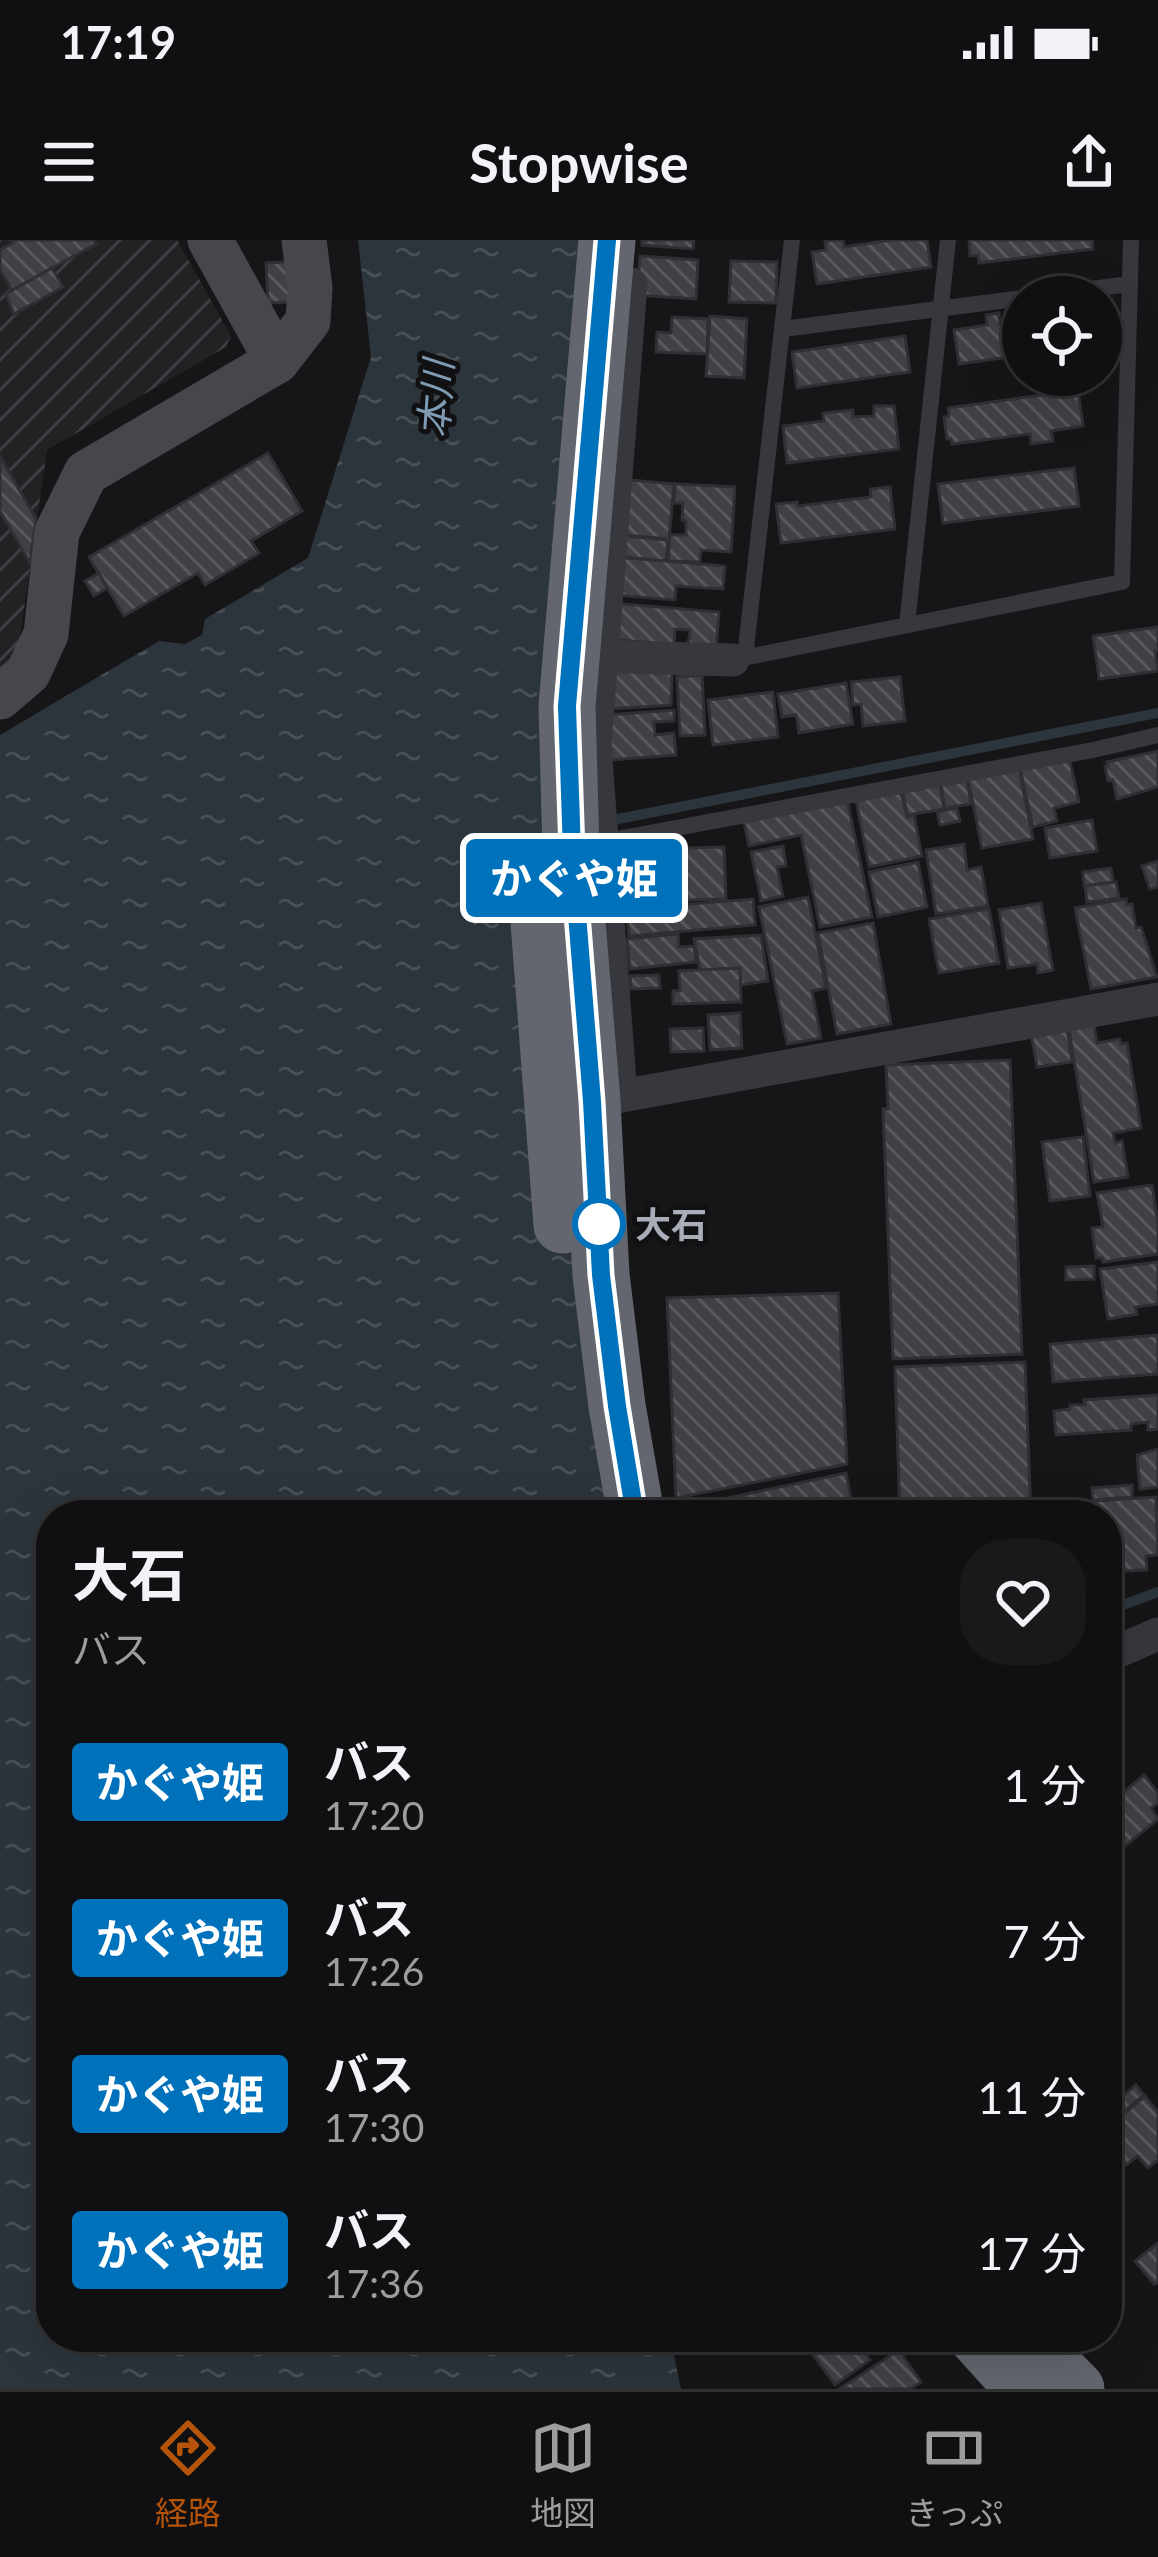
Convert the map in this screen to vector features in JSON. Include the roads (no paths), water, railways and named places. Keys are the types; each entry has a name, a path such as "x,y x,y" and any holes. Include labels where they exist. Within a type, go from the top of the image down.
{"highway":[{"path":"569,240 538,588 530,715 531,807 593,1100 575,1381 595,1500"},
{"path":"607,240 587,656 567,706 572,852 593,1100 601,1275 633,1500"},
{"path":"991,2352 1024,2389"},
{"path":"1039,2352 1076,2389"}],"street":[{"path":"210,240 277,361"},
{"path":"0,697 28,674 46,634 57,532 86,473 277,361 308,321 310,288 304,240"},
{"path":"635,240 587,656 601,840 593,1100 1158,999"},
{"path":"587,656 739,659"},
{"path":"1122,1650 1158,1634"}],"lane":[{"path":"792,240 739,659 1121,582 1131,240"},
{"path":"907,625 948,240"},
{"path":"1122,285 1130,284"},
{"path":"783,328 1002,300"},
{"path":"601,840 1158,735"}],"water":[{"name":"本川","path":"358,240 626,240 593,584 607,1072 651,1500 36,1500 36,2352 673,2352 681,2389 0,2389 0,735 159,641 185,644 202,635 205,619 308,558 371,357"}],"waterway":[{"path":"608,821 1158,713"},
{"path":"1122,1605 1158,1592"}],"place":[{"name":"大石","path":"599,1224"}]}
